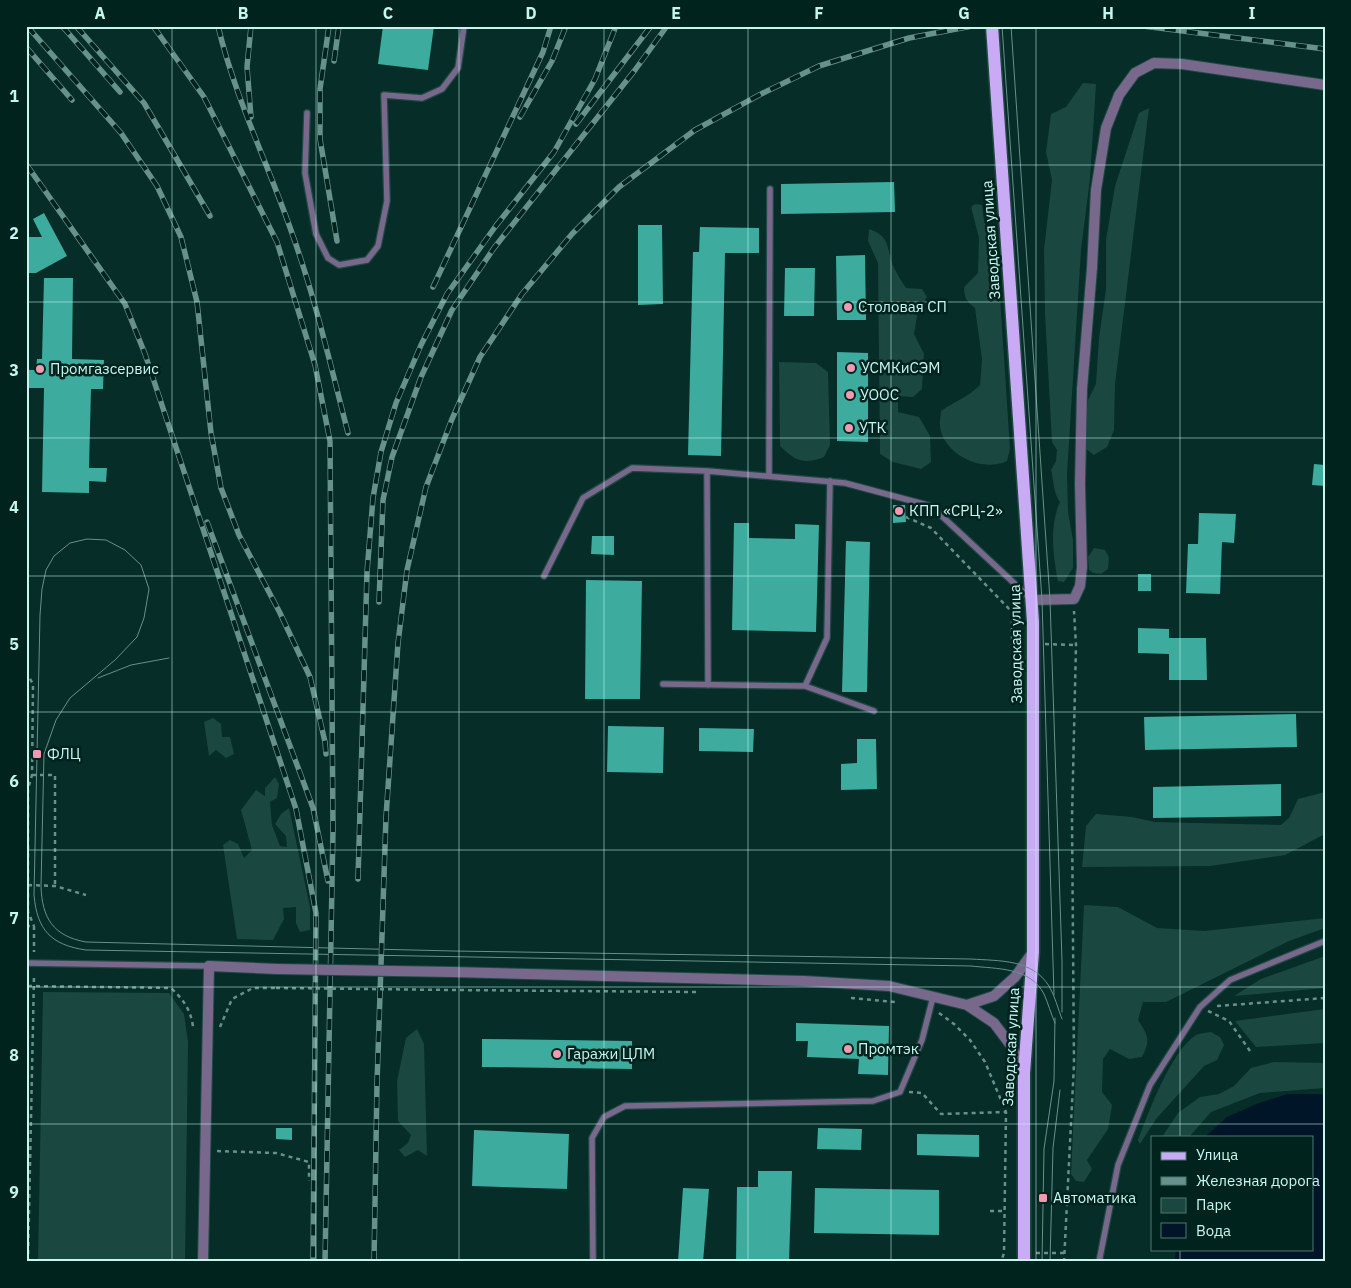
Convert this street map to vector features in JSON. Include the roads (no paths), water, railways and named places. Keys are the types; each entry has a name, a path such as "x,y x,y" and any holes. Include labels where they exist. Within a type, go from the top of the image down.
{"main road":[{"name":"Заводская улица","path":"992,26 1033,600 1033,952 1024,1073 1024,1262"}],"street":[{"path":"1033,600 1074,599 1080,586 1082,567 1080,484 1082,388 1092,268 1096,190 1106,128 1119,95 1135,73 1154,63 1182,64 1325,85"},
{"path":"967,1005 994,996 1015,978 1033,952"},
{"path":"203,1262 209,966 804,981 889,986 967,1005 994,1023 1012,1047 1024,1073"}],"lane":[{"path":"307,113 304,173 316,234 328,258 339,265 367,260 378,246 387,200 384,95 422,98 442,89 458,68 464,26"},
{"path":"769,476 770,189"},
{"path":"544,576 583,498 632,468 707,471 845,483 931,506 1033,600"},
{"path":"707,471 708,685"},
{"path":"805,686 827,638 830,481"},
{"path":"663,684 805,686 874,711"},
{"path":"1100,1262 1118,1165 1150,1085 1200,1007 1230,980 1325,941"},
{"path":"26,963 209,966"},
{"path":"593,1262 592,1138 604,1117 625,1106 873,1101 900,1092 922,1040 933,997"}],"water":[{"path":"1288,1094 1325,1094 1325,1262 1175,1262 1176,1250 1314,1250 1314,1136 1206,1136 1227,1117 1259,1103"}],"tram line":[{"path":"1002,26 1042,600 1054,995"},
{"path":"1011,26 1050,600 1062,1012"},
{"path":"1055,1023 1044,994 1038,985 1030,979 1012,971 971,966 86,950 74,948 55,940 48,934 38,918 34,895 40,615 46,570 54,556 70,543 87,539 106,540 125,550 141,565 149,589 144,618 137,637 115,660 70,698 56,720 44,754 42,897 47,916 52,924 65,935 86,942 453,951 993,960 1024,966 1042,977 1055,998 1062,1019"},
{"path":"98,678 131,665 169,658"},
{"path":"1042,1262 1044,1149 1054,1081 1055,1018"},
{"path":"1050,1262 1053,1148 1060,1090"}],"railway":[{"path":"27,26 121,133 157,186 181,237 197,302 211,433 221,488 239,535 280,613 310,677 326,754"},
{"path":"62,26 120,92"},
{"path":"76,26 144,103 210,216"},
{"path":"153,26 204,97 277,242 315,365 330,441 333,829 325,1262"},
{"path":"218,26 234,79 284,210 309,285 348,433"},
{"path":"251,26 247,67 251,117"},
{"path":"329,26 320,89 320,139 337,241"},
{"path":"334,61 339,26"},
{"path":"433,287 543,52 551,26"},
{"path":"520,117 552,61 566,26"},
{"path":"358,879 367,572 373,498 381,452 396,403 421,345 447,294 495,227 554,152 595,79 616,26"},
{"path":"576,124 651,26"},
{"path":"379,602 383,500 392,457 421,377 452,310 494,248 635,70 667,26"},
{"path":"374,1262 377,1083 386,817 398,643 407,570 426,487 452,419 480,357 522,294 572,234 619,187 695,130 763,93 819,66 909,38 972,26"},
{"path":"1143,26 1325,49"},
{"path":"26,47 72,100"},
{"path":"26,164 125,304 145,354 296,809 316,913 313,1262"},
{"path":"207,522 313,808 328,881"}],"place":[{"name":"Столовая СП","path":"848,307"},
{"name":"УСМКиСЭМ","path":"851,368"},
{"name":"Промгазсервис","path":"40,369"},
{"name":"УООС","path":"850,395"},
{"name":"УТК","path":"849,428"},
{"name":"КПП «СРЦ-2»","path":"899,511"},
{"name":"ФЛЦ","path":"37,754"},
{"name":"Промтэк","path":"848,1049"},
{"name":"Гаражи ЦЛМ","path":"557,1054"},
{"name":"Автоматика","path":"1043,1198"}]}
